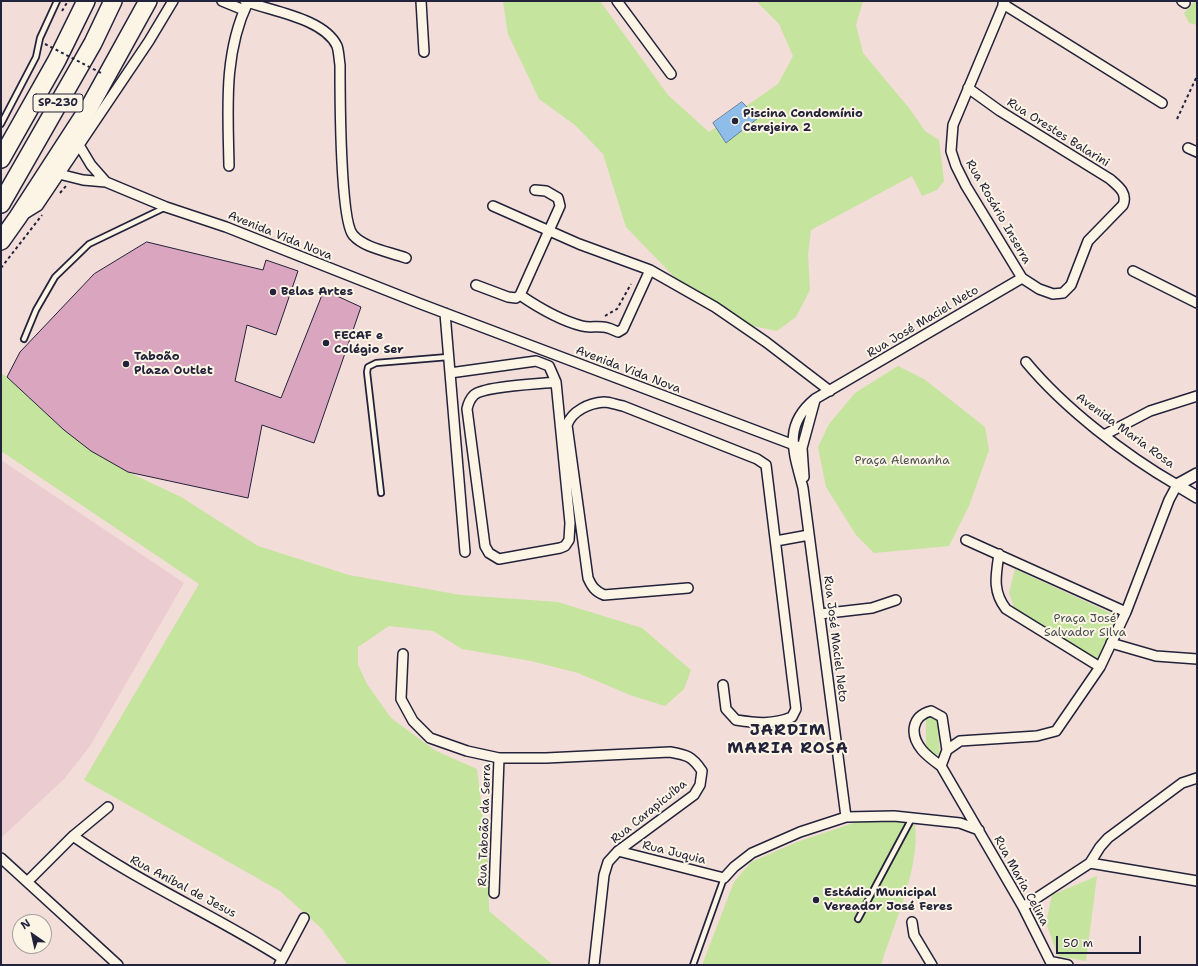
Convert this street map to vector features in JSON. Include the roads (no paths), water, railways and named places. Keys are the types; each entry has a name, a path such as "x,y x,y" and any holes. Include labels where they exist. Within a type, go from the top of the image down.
{"highway":[{"name":"SP-230","path":"1,159 6,145 57,60 86,1"},
{"name":"SP-230","path":"1,204 93,42 112,1"},
{"path":"1,241 18,218 90,106 148,1"},
{"path":"108,102 107,92 158,1"}],"street":[{"path":"18,218 38,206 108,102 173,1"},
{"path":"222,1 246,4 292,15 324,32 337,46 340,64 344,199 349,229 360,241 406,258"},
{"path":"421,1 424,52"},
{"path":"617,1 671,74"},
{"path":"1004,3 1162,103"},
{"name":"Rua Rosário Inserra","path":"1004,3 953,125 951,151 956,166 966,186 1022,278"},
{"path":"229,166 229,70 236,32 246,4"},
{"name":"Rua Orestes Balarini","path":"968,88 1000,111 1110,180 1124,194 1126,199 1088,241 1072,285 1066,291 1053,294 1039,289 1022,278"},
{"name":"Avenida Vida Nova","path":"79,144 91,165 106,182"},
{"path":"1188,148 1197,152"},
{"name":"Avenida Vida Nova","path":"59,174 75,178 106,182 166,207 226,227 802,448"},
{"path":"476,285 508,297 516,298 520,295 560,206 558,198 546,191 535,190"},
{"path":"493,206 579,244 650,270 715,307 766,342 830,391"},
{"path":"520,295 539,308 563,320 582,326 594,328 603,327 618,332 623,329 650,270"},
{"path":"1133,271 1197,303"},
{"name":"Rua José Maciel Neto","path":"846,817 810,535 803,488 792,445 797,418 806,407 815,400 1022,278"},
{"path":"445,312 465,552"},
{"path":"450,373 536,361 549,366 556,382 570,523 569,540 565,546 560,548 499,559 490,554 485,546 467,409 469,402 474,394 488,389 556,382"},
{"name":"Avenida Maria Rosa","path":"1026,362 1041,381 1062,401 1104,435 1197,497"},
{"path":"1104,435 1150,412 1197,396"},
{"name":"Rua José Maciel Neto","path":"803,488 802,448 815,400"},
{"path":"688,588 604,595 597,592 591,585 588,578 567,426 570,417 580,410 604,402 623,406 762,461 766,465 768,471 796,709 792,717 783,721 767,724 736,720 726,709 723,685"},
{"path":"947,750 960,741 1037,736 1056,731 1100,667 1126,612 1169,500 1177,485 1197,474"},
{"path":"776,541 810,535"},
{"path":"966,540 1126,612"},
{"path":"999,554 995,580 996,590 1006,609 1100,667"},
{"path":"820,614 872,608 896,600"},
{"path":"1111,643 1156,656 1197,659"},
{"path":"403,654 401,699 413,721 430,738 467,751 499,758"},
{"path":"931,710 942,717 947,750 941,766 922,751 917,743 914,727 917,718 922,713 931,710"},
{"name":"Rua Carapicuíba","path":"499,758 546,758 670,752 687,754 696,762 702,771 700,785 694,795 618,851 608,862 604,875 594,965"},
{"name":"Rua Taboão da Serra","path":"494,894 499,758"},
{"name":"Rua Maria Celina","path":"941,766 1023,907 1053,964"},
{"path":"1023,907 1090,863 1100,847 1108,838 1182,784 1197,778"},
{"path":"28,881 73,836 108,807"},
{"path":"724,878 734,867 752,853 800,832 846,817 894,816 960,823 979,830"},
{"name":"Rua Aníbal de Jesus","path":"73,836 106,859 138,878 246,934 281,961"},
{"name":"Rua Juquia","path":"618,851 724,878"},
{"path":"1,858 28,881 118,965"},
{"path":"1090,863 1197,881"},
{"path":"281,961 304,918"},
{"path":"912,922 914,935 932,965"},
{"path":"1053,964 1068,965"}],"lane":[{"path":"1,124 36,57 40,38 57,1"},
{"path":"24,339 36,310 55,277 89,244 166,207"},
{"path":"381,493 367,372 368,367 376,363 448,357"},
{"path":"858,919 912,818"},
{"path":"693,965 724,878"}],"water":[{"name":"Piscina Condomínio Cerejeira 2","path":"742,102 758,118 726,143 713,123"}],"place":[{"name":"Piscina Condomínio Cerejeira 2","path":"735,121"},
{"name":"Belas Artes","path":"273,292"},
{"name":"FECAF e Colégio Ser","path":"326,343"},
{"name":"Taboão Plaza Outlet","path":"126,364"},
{"name":"Estádio Municipal Vereador José Feres","path":"816,900"}],"district":[{"name":"JARDIM MARIA ROSA","path":"788,740"}],"park label":[{"name":"Praça Alemanha","path":"902,461"},
{"name":"Praça José Salvador Silva","path":"1085,626"}]}
